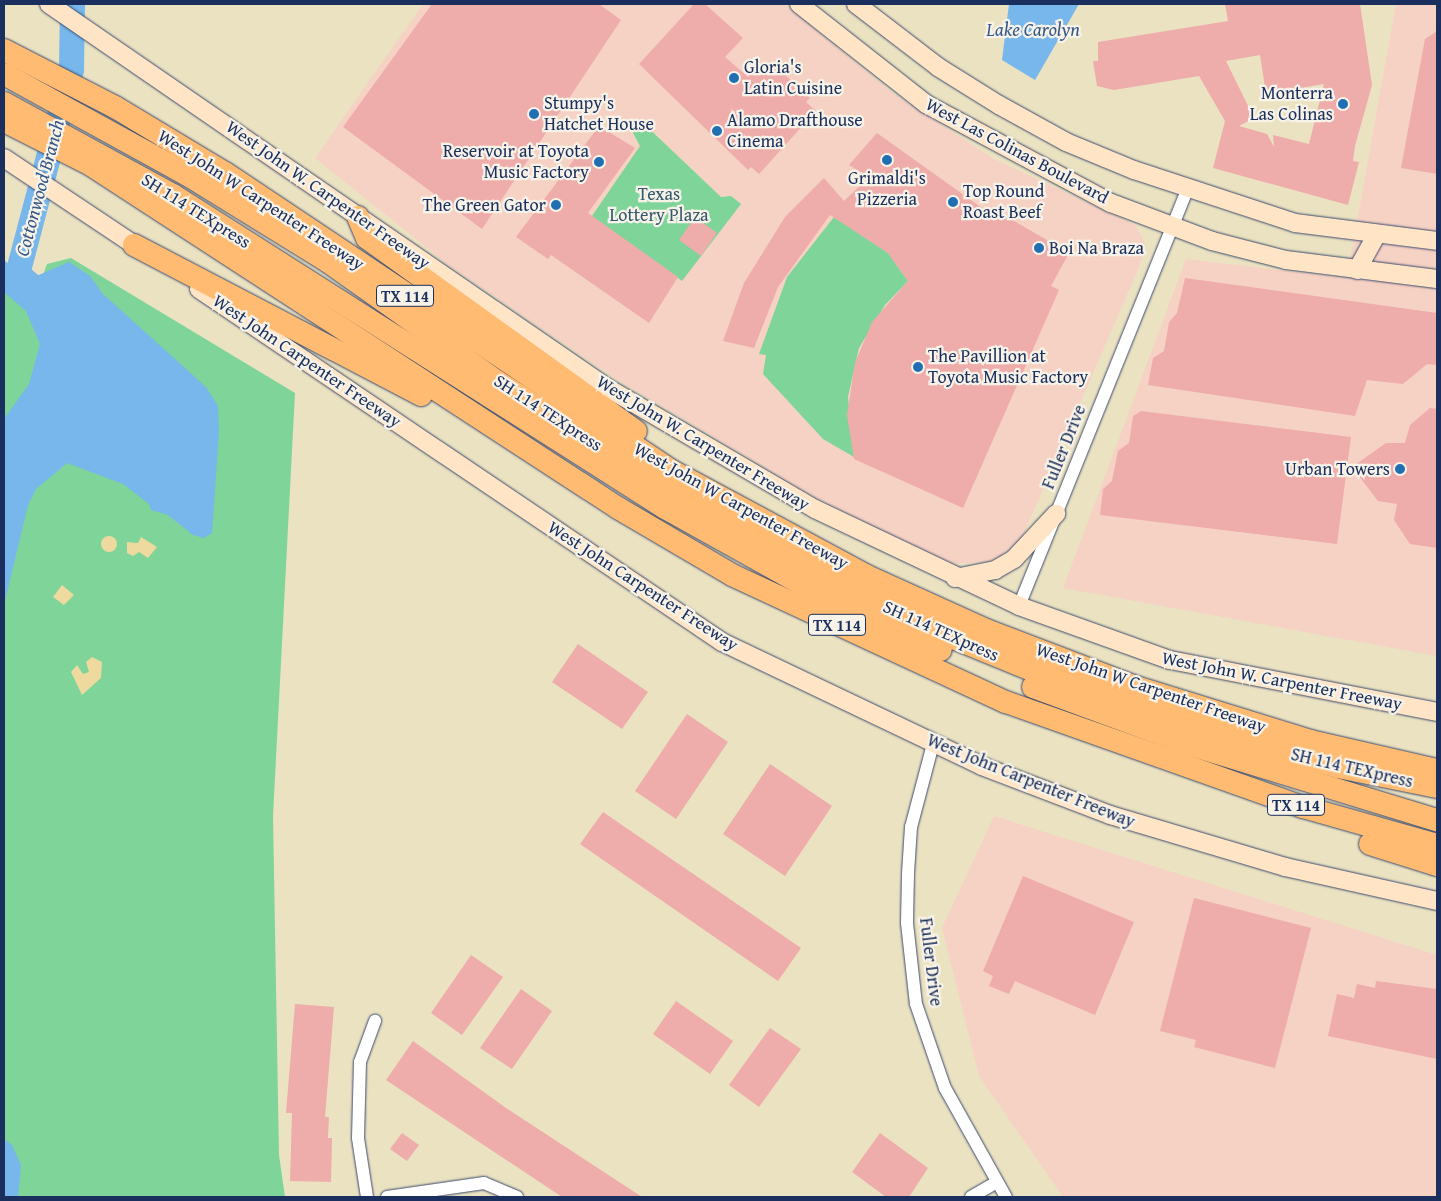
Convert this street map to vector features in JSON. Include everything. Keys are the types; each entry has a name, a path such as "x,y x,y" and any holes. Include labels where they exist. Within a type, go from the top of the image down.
{"highway":[{"name":"West John W Carpenter Freeway","path":"4,50 46,83 225,173 546,390 696,485 867,576 986,630 1136,687 1267,728 1437,770"},
{"path":"4,74 46,83"},
{"path":"4,103 36,127"},
{"name":"SH 114 TEXpress","path":"111,117 327,261 498,382 672,493 835,582 941,633 1116,701 1338,767 1437,787"},
{"name":"TX 114","path":"4,121 36,127 95,158 536,455 732,575 950,678 1156,757 1394,836 1437,845"},
{"name":"SH 114 TEXpress","path":"95,158 585,460 826,598 1056,697 1191,745 1437,820"},
{"path":"358,217 368,238 678,461 696,485"},
{"path":"134,245 536,455"},
{"path":"1267,728 1308,728 1437,756"},
{"path":"1156,757 1173,777 1437,865"}],"main road":[{"name":"West Las Colinas Boulevard","path":"799,4 926,104 1048,172 1173,228 1286,260 1437,279"},
{"name":"West Las Colinas Boulevard","path":"856,4 938,67 999,105 1066,142 1187,190 1295,223 1376,236 1437,241"},
{"name":"West John W. Carpenter Freeway","path":"51,6 116,48 358,217 689,438 815,509 955,578 1019,606 1170,660 1437,712"},
{"name":"West John Carpenter Freeway","path":"4,158 22,168 75,206 722,642 933,744 1110,815 1206,845 1437,901"},
{"path":"1355,233 1356,270"},
{"path":"1356,270 1376,236"},
{"path":"955,578 995,570 1014,559 1056,514"}],"street":[{"name":"Fuller Drive","path":"1019,606 1187,190"},
{"name":"Fuller Drive","path":"933,744 911,827 908,864 907,924 916,1004 945,1088 995,1183 1006,1197"},
{"path":"367,1197 358,1138 360,1062 375,1021"},
{"path":"387,1197 484,1183 517,1197"},
{"path":"971,1197 995,1183"}],"shaded area":[{"path":"423,4 784,4 894,94 994,159 1135,225 1145,243 1139,267 1022,538 995,561 947,564 813,496 619,381 448,265 315,158"},
{"path":"1396,4 1437,4 1437,656 1063,588 1186,259 1347,278"},
{"path":"994,816 1437,955 1437,1197 1063,1197 979,1076 942,928"}],"green space":[{"name":"Texas Lottery Plaza","path":"641,121 721,197 731,196 741,204 682,281 592,216 640,146 633,133"},
{"path":"834,217 888,253 908,281 885,305 859,348 848,397 854,457 823,439 763,374 766,355 759,354 787,277"},
{"path":"71,258 295,393 273,816 279,1155 285,1197 4,1197 4,260 21,278 31,280 43,275 47,264"}],"sand":[{"path":"109,536 115,538 117,544 115,550 109,552 103,550 101,544 103,538"},
{"path":"141,537 157,547 148,558 139,552 133,556 127,553 127,542 138,543"},
{"path":"62,585 74,595 64,605 53,597"},
{"path":"92,657 102,662 101,678 82,695 71,672 77,665 83,674 89,672 86,662"}],"water":[{"name":"Lake Carolyn","path":"1009,4 1079,4 1035,80 1002,60"},
{"path":"4,260 27,280 69,262 90,276 103,294 206,387 218,406 219,432 212,533 204,538 193,535 168,515 151,510 149,504 123,484 67,463 36,489 28,505 4,605 4,419 29,384 40,344 26,311 4,292"},
{"path":"4,1139 12,1145 21,1165 18,1197 4,1197"}],"building":[{"path":"432,4 599,4 621,20 482,229 343,127"},
{"path":"694,4 705,4 743,38 725,57 748,77 762,62 766,65 770,61 810,98 806,102 816,111 759,174 751,167 748,170 639,64"},
{"name":"Monterra Las Colinas","path":"1225,4 1360,4 1372,85 1355,146 1353,161 1359,162 1348,205 1213,168 1225,121 1199,76 1114,90 1097,86 1093,61 1098,61 1098,42 1228,21","holes":["1260,55 1266,94 1324,84 1309,144 1273,135 1274,147 1267,134 1239,126 1254,118 1226,61"]},
{"path":"1437,31 1437,174 1401,168 1425,39"},
{"path":"599,126 635,148 588,213 678,277 649,323 551,255 548,259 516,237"},
{"path":"877,133 989,213 992,208 1069,253 1051,286 1059,290 963,508 854,459 847,415 855,363 872,322 908,281 888,253 830,215 778,287 754,348 723,341 744,283 785,217 824,178 844,201 869,177 849,165"},
{"path":"695,217 717,233 701,256 679,240"},
{"path":"1185,278 1437,313 1437,365 1427,364 1403,384 1367,380 1355,416 1148,385 1153,358 1164,351 1169,322 1177,313"},
{"name":"Urban Towers","path":"1430,408 1437,409 1437,548 1410,544 1394,520 1397,504 1378,501 1352,467 1386,443 1405,443 1410,425"},
{"path":"1141,411 1351,437 1337,544 1100,515 1103,489 1112,481 1118,451 1129,443 1133,416"},
{"path":"578,644 648,692 622,729 552,682"},
{"path":"687,714 728,742 676,819 635,791"},
{"path":"770,764 832,806 785,876 723,834"},
{"path":"603,812 801,948 778,981 580,844"},
{"path":"1023,876 1134,922 1095,1015 1015,981 1009,994 989,986 993,976 983,971"},
{"path":"1194,898 1311,928 1275,1068 1194,1047 1196,1040 1160,1031"},
{"path":"471,955 503,977 462,1035 431,1013"},
{"path":"1376,981 1437,989 1437,1059 1328,1036 1337,994 1354,998 1357,984 1375,988"},
{"path":"521,989 552,1011 512,1069 480,1048"},
{"path":"676,1001 733,1041 710,1074 653,1034"},
{"path":"295,1004 334,1007 325,1117 329,1117 328,1138 332,1138 331,1182 290,1181 292,1113 286,1113"},
{"path":"770,1028 801,1049 759,1107 729,1085"},
{"path":"413,1041 506,1108 642,1197 562,1197 386,1080"},
{"path":"402,1133 419,1145 407,1161 390,1149"},
{"path":"880,1133 928,1168 909,1197 886,1197 852,1172"}],"waterway":[{"name":"Cottonwood Branch","path":"48,299 17,274 71,69 72,4"}],"place":[{"name":"Gloria's Latin Cuisine","path":"734,78"},
{"name":"Monterra Las Colinas","path":"1343,104"},
{"name":"Stumpy's Hatchet House","path":"534,114"},
{"name":"Alamo Drafthouse Cinema","path":"717,131"},
{"name":"Grimaldi's Pizzeria","path":"887,160"},
{"name":"Reservoir at Toyota Music Factory","path":"599,162"},
{"name":"Top Round Roast Beef","path":"953,202"},
{"name":"The Green Gator","path":"556,205"},
{"name":"Boi Na Braza","path":"1039,248"},
{"name":"The Pavillion at Toyota Music Factory","path":"918,367"},
{"name":"Urban Towers","path":"1400,469"}]}
